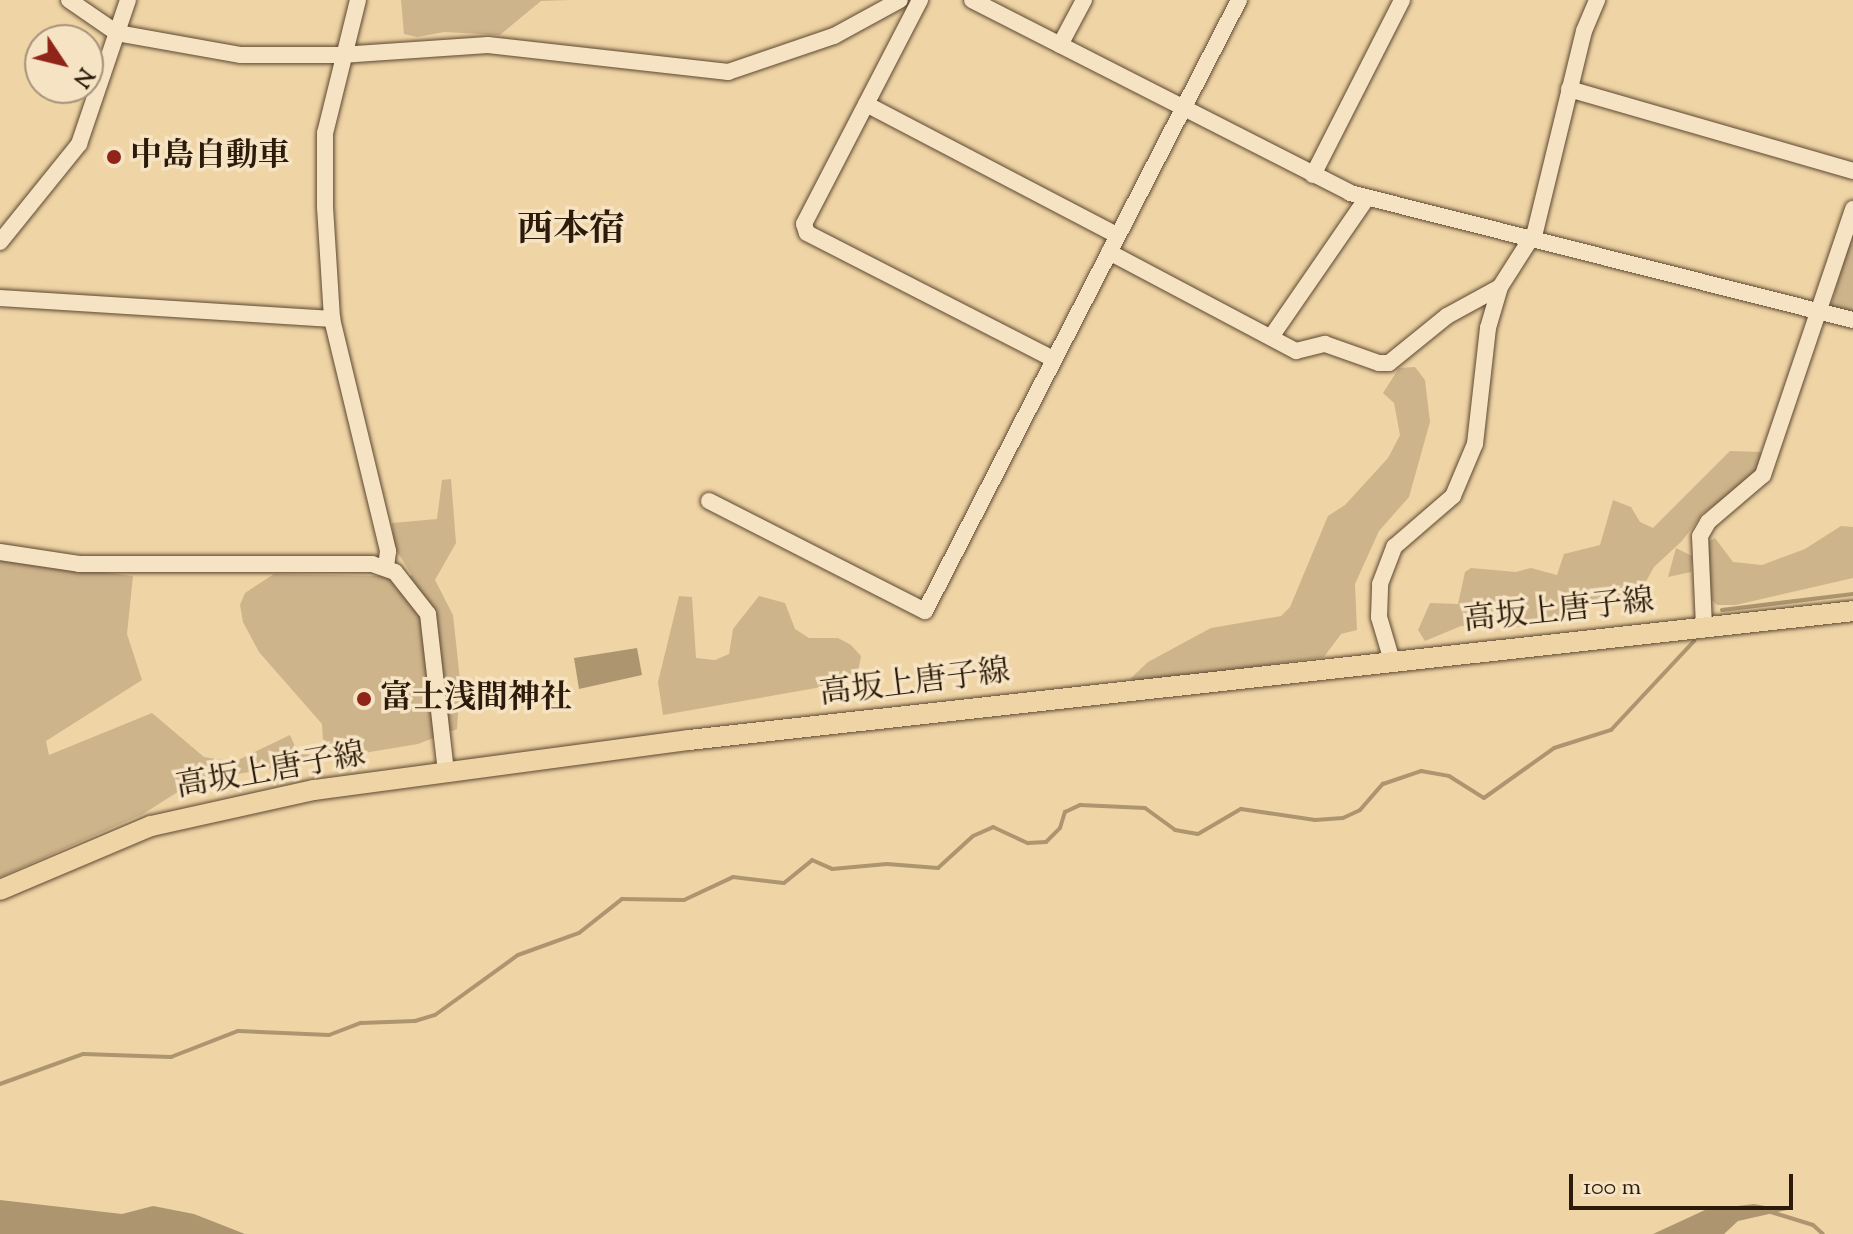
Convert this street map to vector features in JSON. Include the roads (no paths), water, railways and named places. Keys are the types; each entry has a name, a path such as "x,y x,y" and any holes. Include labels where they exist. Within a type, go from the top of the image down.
{"main road":[{"name":"高坂上唐子線","path":"0,890 111,840 209,809 446,773 1392,661 1853,611"}],"street":[{"path":"69,0 117,33 241,55 341,55 488,45 728,72 834,36 900,0"},
{"path":"0,242 79,144 128,0"},
{"path":"358,0 341,55 325,133 332,319 388,551 386,568"},
{"path":"920,0 804,224 807,233 1053,359"},
{"path":"972,0 1313,175 1367,198 1853,320"},
{"path":"1060,45 1084,0"},
{"path":"709,501 925,611 1239,0"},
{"path":"1313,175 1402,0"},
{"path":"1392,661 1379,617 1380,584 1394,547 1446,506 1475,444 1479,381 1500,287 1532,241 1569,89 1597,0"},
{"path":"1569,89 1853,171"},
{"path":"866,104 1117,235"},
{"path":"1271,337 1367,198"},
{"path":"1704,627 1700,536 1708,522 1763,475 1822,313 1853,209"},
{"path":"1109,252 1296,351 1325,344 1389,363 1447,316 1500,287"},
{"path":"0,298 332,319"},
{"path":"0,552 79,564 386,568 412,588 428,614 446,773"}],"waterway":[{"path":"1722,610 1853,594"},
{"path":"0,1084 83,1054 171,1057 238,1031 329,1035 361,1023 415,1021 435,1015 518,955 579,933 622,899 684,900 733,877 784,883 812,860 832,869 887,864 938,868 973,836 993,827 1028,843 1046,842 1060,828 1065,812 1080,805 1145,808 1175,830 1198,834 1241,809 1315,820 1343,818 1360,810 1383,784 1421,771 1449,776 1484,798 1554,748 1611,730 1694,641"},
{"path":"1771,1212 1813,1225 1823,1234"}],"place":[{"name":"中島自動車","path":"114,157"},
{"name":"富士浅間神社","path":"364,699"}],"district":[{"name":"西本宿","path":"571,232"}]}
